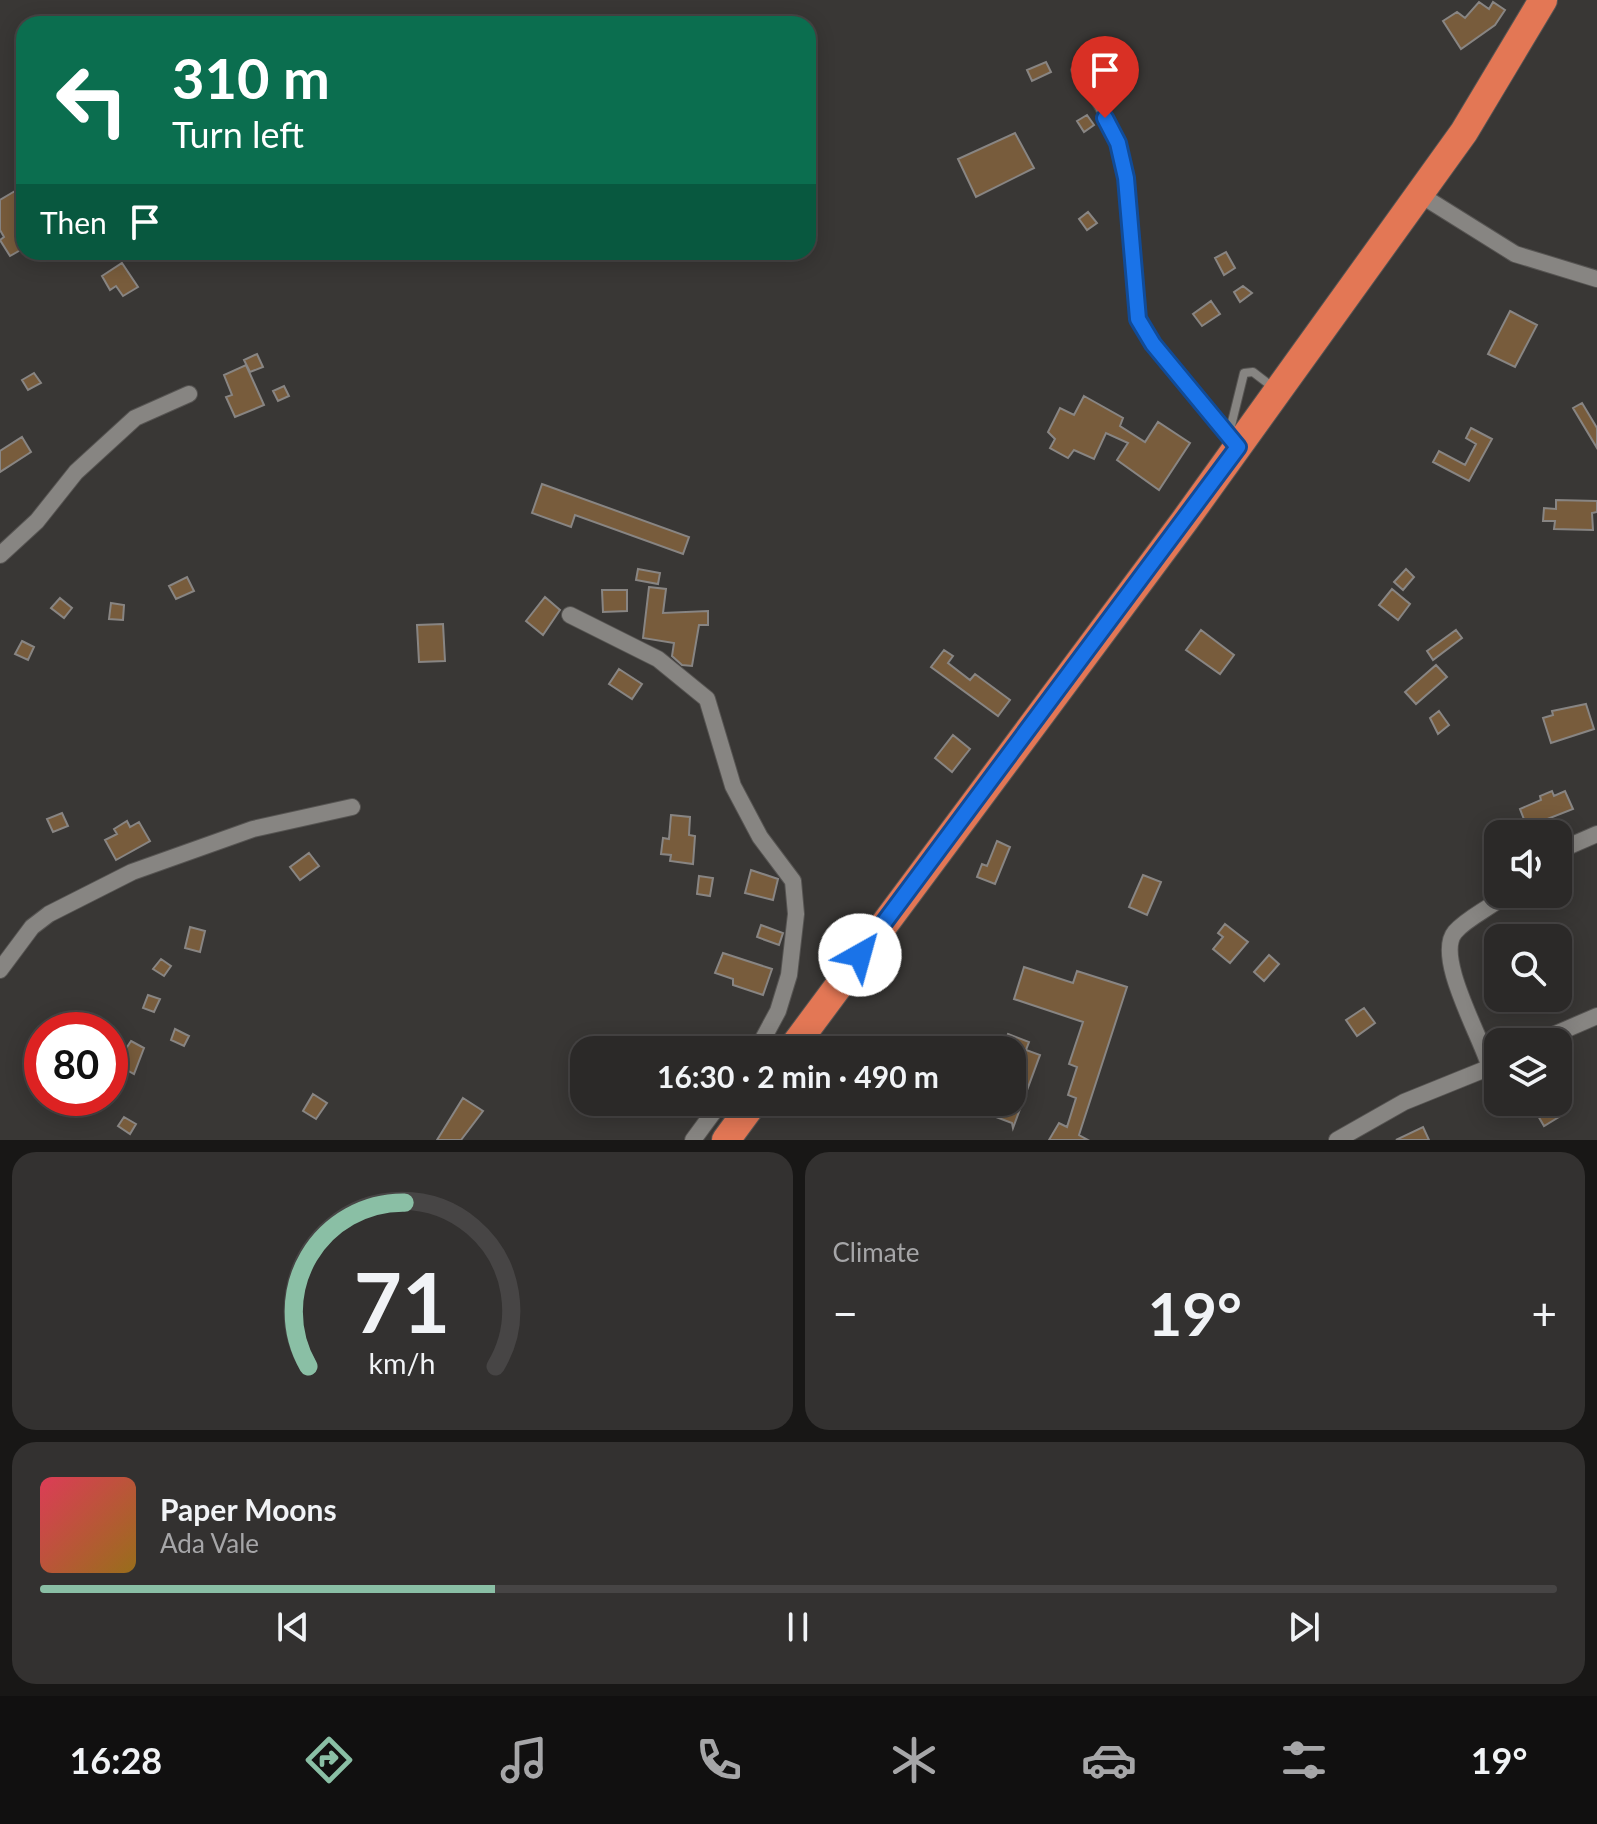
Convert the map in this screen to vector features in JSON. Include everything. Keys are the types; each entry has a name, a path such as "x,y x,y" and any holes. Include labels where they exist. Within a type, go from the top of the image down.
{"highway":[{"path":"801,1036 1233,440 1278,392 1464,132 1543,0"},
{"path":"726,1140 744,1116"}],"street":[{"path":"1419,194 1515,254 1590,278 1597,262"},
{"path":"0,555 37,521 76,472 135,418 189,394"},
{"path":"570,615 658,659 707,699 733,786 760,837 793,881 796,914 789,975 778,1011 765,1036"},
{"path":"0,970 16,945 41,920 132,872 253,829 352,807"},
{"path":"1572,845 1597,834"},
{"path":"1484,1044 1455,981 1450,944 1457,930 1487,908"},
{"path":"1569,1028 1597,1016"},
{"path":"1337,1140 1404,1102 1484,1070"},
{"path":"693,1140 711,1116"}],"lane":[{"path":"1075,70 1093,94 1118,143 1132,225 1138,319 1153,344 1233,440"},
{"path":"1233,440 1245,372 1259,376 1278,392"}],"building":[{"path":"1479,2 1489,9 1493,2 1505,10 1495,25 1461,49 1443,21 1457,12 1465,18"},
{"path":"1046,62 1051,72 1032,81 1027,70"},
{"path":"1087,115 1094,125 1084,132 1077,121"},
{"path":"1015,133 1034,168 976,197 958,159"},
{"path":"16,193 16,253 10,256 0,240 4,237 0,230 0,200"},
{"path":"1088,212 1097,223 1087,230 1079,219"},
{"path":"1226,252 1235,268 1224,275 1215,258"},
{"path":"122,263 138,287 123,296 116,286 110,290 102,276"},
{"path":"1243,286 1252,293 1240,302 1234,292"},
{"path":"1211,301 1220,314 1202,326 1193,314"},
{"path":"1510,311 1537,325 1515,367 1488,354"},
{"path":"257,354 263,367 250,372 244,360"},
{"path":"246,365 264,405 235,417 226,397 232,395 224,375"},
{"path":"34,373 41,383 28,390 22,380"},
{"path":"284,386 289,396 278,401 273,391"},
{"path":"1084,396 1123,418 1120,426 1145,442 1158,422 1190,443 1159,490 1117,460 1128,443 1106,433 1094,459 1074,450 1068,458 1050,448 1055,439 1048,432 1060,408 1074,415"},
{"path":"1582,403 1597,428 1597,448 1573,408"},
{"path":"1471,428 1492,439 1469,481 1433,462 1439,451 1465,465 1476,444 1466,438"},
{"path":"22,437 31,452 0,472 0,451"},
{"path":"542,484 689,537 683,554 575,515 571,527 532,513"},
{"path":"1556,500 1597,501 1597,512 1592,513 1593,530 1554,529 1555,521 1543,521 1544,508 1556,509"},
{"path":"638,569 660,573 658,584 636,580"},
{"path":"1406,569 1414,577 1403,590 1394,582"},
{"path":"187,577 194,591 176,599 169,586"},
{"path":"649,587 666,589 663,613 708,611 708,625 699,625 692,666 682,665 672,656 674,643 643,638"},
{"path":"1392,589 1410,604 1398,620 1379,605"},
{"path":"602,590 627,590 627,611 603,612"},
{"path":"545,597 560,610 543,635 526,621"},
{"path":"60,598 72,608 64,618 51,608"},
{"path":"111,603 124,605 123,620 109,619"},
{"path":"443,624 445,661 419,662 417,625"},
{"path":"1201,630 1234,655 1220,674 1186,650"},
{"path":"1456,630 1462,638 1433,660 1427,651"},
{"path":"22,641 34,647 28,660 15,654"},
{"path":"944,650 953,656 948,663 970,680 975,674 1010,700 998,716 931,667"},
{"path":"1436,665 1447,677 1416,704 1405,692"},
{"path":"619,669 642,684 632,699 609,684"},
{"path":"1586,704 1594,729 1551,743 1543,718 1553,715 1552,711"},
{"path":"1439,711 1449,725 1438,734 1430,718"},
{"path":"953,735 970,749 952,772 935,758"},
{"path":"1552,791 1554,796 1565,791 1573,809 1545,820 1524,820 1520,809 1541,800 1540,796"},
{"path":"62,813 68,826 53,832 47,819"},
{"path":"671,815 690,817 689,835 695,836 693,864 670,861 671,855 661,854 663,838 669,839"},
{"path":"127,821 130,827 139,822 150,841 116,860 105,840 117,834 114,829"},
{"path":"997,841 1010,847 995,884 977,877 982,864 987,866"},
{"path":"309,853 319,866 300,880 290,867"},
{"path":"751,870 778,879 773,900 745,893"},
{"path":"1143,875 1161,882 1147,915 1129,907"},
{"path":"699,876 713,878 710,896 697,894"},
{"path":"1225,924 1248,942 1230,963 1213,949 1223,937 1218,933"},
{"path":"761,925 783,933 779,945 757,937"},
{"path":"190,927 205,931 200,952 185,948"},
{"path":"723,953 772,969 763,995 733,985 733,979 715,973"},
{"path":"1269,955 1279,964 1264,981 1254,972"},
{"path":"161,959 171,966 164,976 153,969"},
{"path":"1024,967 1073,983 1077,971 1127,987 1079,1135 1088,1140 1049,1140 1059,1123 1067,1127 1076,1098 1068,1095 1077,1067 1069,1064 1083,1022 1014,999"},
{"path":"148,995 160,999 154,1012 143,1008"},
{"path":"1364,1008 1375,1023 1357,1036 1346,1020"},
{"path":"175,1029 189,1036 184,1046 171,1040"},
{"path":"131,1041 144,1048 134,1074 128,1071 128,1046"},
{"path":"1026,1050 1040,1055 1026,1093"},
{"path":"313,1094 327,1103 316,1119 303,1111"},
{"path":"463,1098 483,1111 461,1140 437,1140"},
{"path":"993,1116 1017,1116 1013,1128 1012,1123"},
{"path":"1538,1116 1558,1116 1559,1117 1544,1126"},
{"path":"124,1117 136,1124 130,1134 118,1126"},
{"path":"1423,1127 1429,1140 1396,1140"}],"route":[{"path":"860,955 1238,447 1153,344 1138,319 1134,301 1132,225 1126,178 1118,143 1105,118"}]}
